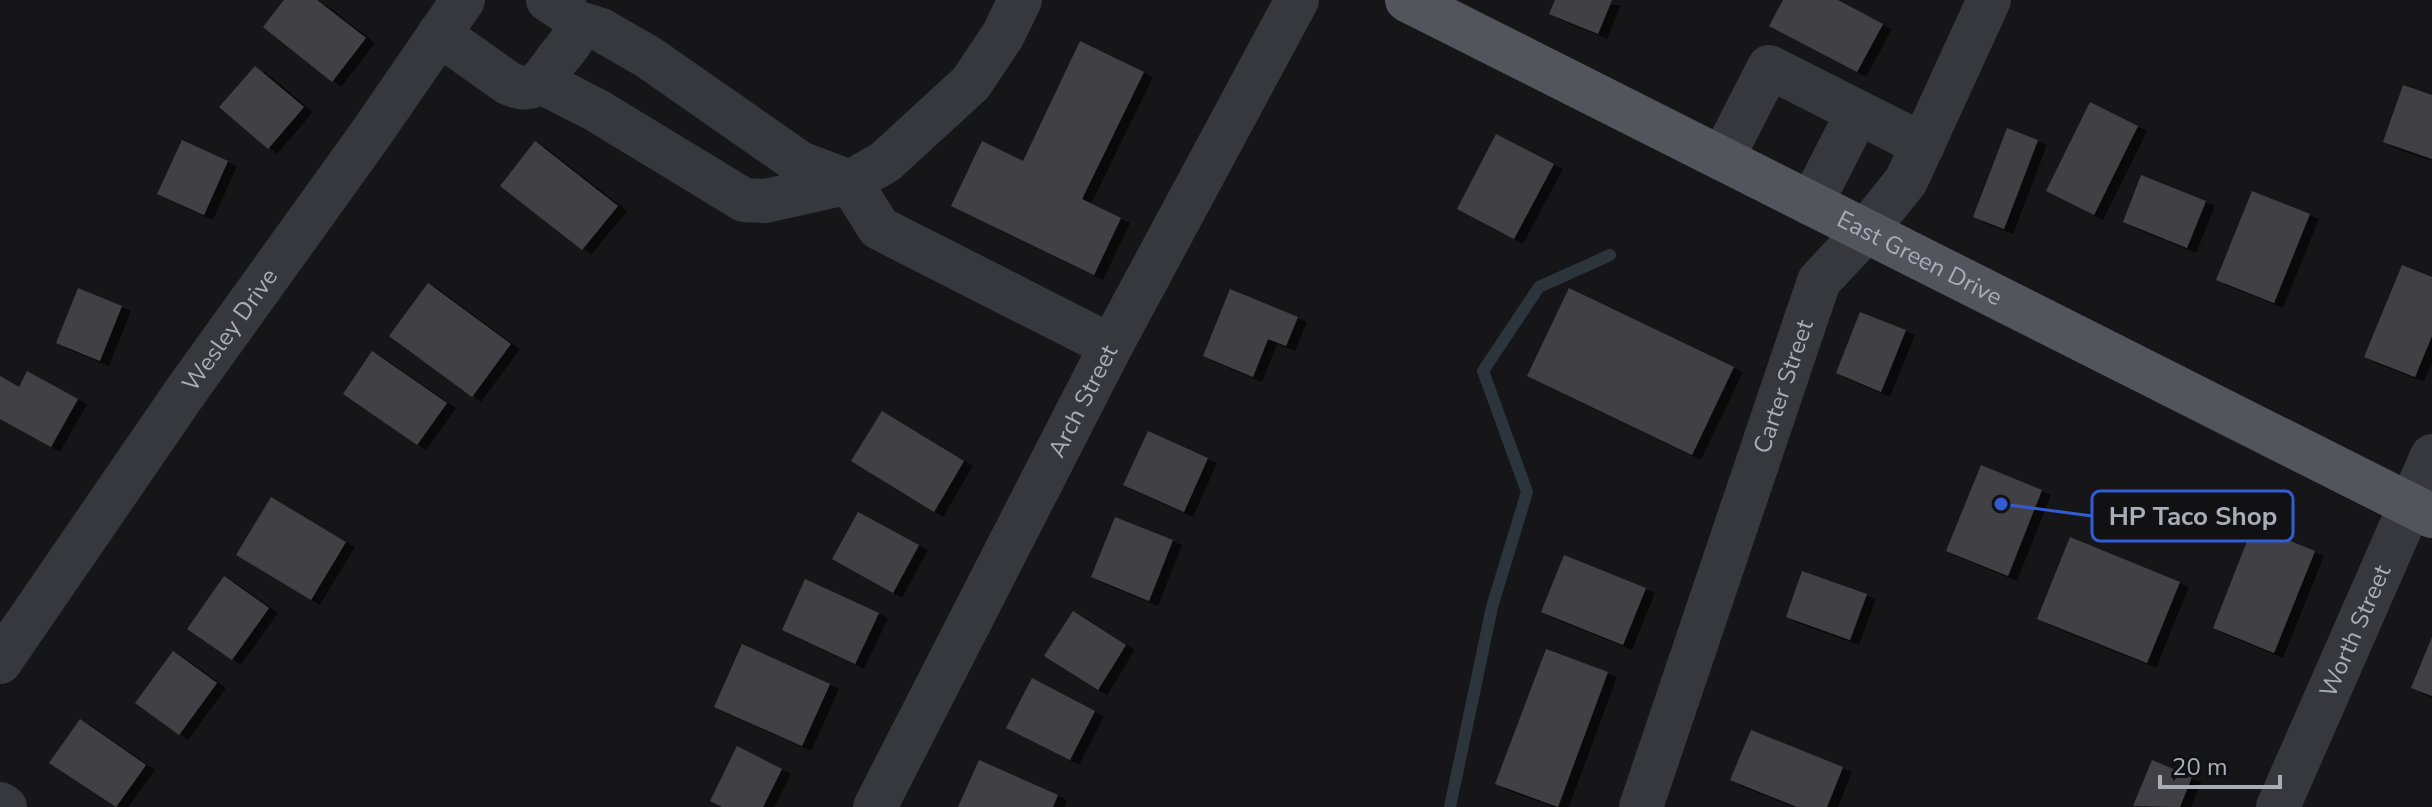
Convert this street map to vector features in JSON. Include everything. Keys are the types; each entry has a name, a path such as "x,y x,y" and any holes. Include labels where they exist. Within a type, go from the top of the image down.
{"main road":[{"name":"East Green Drive","path":"1407,0 2421,510"}],"street":[{"path":"541,82 596,110 744,200 765,201 850,182 885,162 971,83 1003,35 1020,0"},
{"name":"Arch Street","path":"875,807 1111,346 1297,0"},
{"name":"Carter Street","path":"1641,807 1819,281 1865,232 1906,181 1989,0"},
{"path":"562,11 648,57 800,163 850,182 879,228 1111,346"},
{"path":"451,17 519,88 541,82 573,39 562,11"},
{"name":"Wesley Drive","path":"0,662 186,391 451,17"},
{"path":"1722,159 1769,67 1923,145"},
{"path":"1811,204 1858,112"},
{"name":"Worth Street","path":"2278,807 2421,510 2432,456"},
{"path":"0,804 5,807"}],"building":[{"path":"284,0 317,0 366,38 332,82 263,27"},
{"path":"1555,0 1612,0 1598,34 1549,14"},
{"path":"1783,0 1838,0 1883,24 1857,72 1769,26"},
{"path":"1080,41 1144,72 1082,199 1121,218 1094,275 951,206 982,141 1023,161"},
{"path":"255,66 304,107 268,149 219,107"},
{"path":"2403,85 2432,95 2432,159 2383,142"},
{"path":"2090,102 2138,126 2094,215 2046,191"},
{"path":"2007,128 2038,140 2004,229 1973,217"},
{"path":"1496,134 1554,164 1514,239 1457,209"},
{"path":"182,140 228,161 204,215 157,194"},
{"path":"535,141 618,206 582,250 500,186"},
{"path":"2141,175 2206,201 2187,248 2123,222"},
{"path":"2252,191 2310,214 2274,303 2216,280"},
{"path":"2402,265 2432,277 2432,336 2415,377 2364,357"},
{"path":"428,283 511,344 472,397 389,336"},
{"path":"78,288 122,306 100,361 56,343"},
{"path":"1569,288 1734,367 1692,455 1527,376"},
{"path":"1230,289 1298,317 1286,346 1268,339 1253,377 1203,356"},
{"path":"1860,312 1906,330 1881,392 1836,373"},
{"path":"372,351 447,403 417,445 343,394"},
{"path":"27,371 78,399 51,447 0,419 0,376 19,387"},
{"path":"882,411 964,461 934,512 851,461"},
{"path":"1148,431 1208,458 1184,512 1123,485"},
{"path":"1981,465 2042,490 2008,576 1946,551"},
{"path":"271,497 346,542 311,600 236,555"},
{"path":"858,512 919,545 893,593 832,559"},
{"path":"1115,517 1173,540 1149,601 1091,577"},
{"path":"2253,526 2315,551 2274,653 2213,628"},
{"path":"2070,537 2180,582 2147,663 2037,619"},
{"path":"1564,555 1646,588 1623,645 1541,612"},
{"path":"1802,571 1867,594 1850,640 1786,617"},
{"path":"224,576 269,608 232,660 187,629"},
{"path":"805,579 879,613 855,664 782,630"},
{"path":"1073,611 1126,645 1098,690 1044,656"},
{"path":"2432,637 2432,696 2411,688"},
{"path":"742,644 830,684 802,746 714,707"},
{"path":"1546,649 1608,672 1558,807 1495,784"},
{"path":"173,651 217,683 179,735 135,703"},
{"path":"1032,678 1095,711 1070,760 1006,728"},
{"path":"80,719 146,765 116,807 49,763"},
{"path":"1751,730 1843,767 1827,807 1797,807 1730,780"},
{"path":"737,746 782,769 763,807 722,807 710,801"},
{"path":"979,760 1058,795 1053,807 958,807"},
{"path":"2152,760 2192,777 2180,807 2133,806"}],"waterway":[{"path":"1450,807 1492,607 1527,492 1483,371 1539,287 1610,255"}],"place":[{"name":"HP Taco Shop","path":"2001,504"}]}
